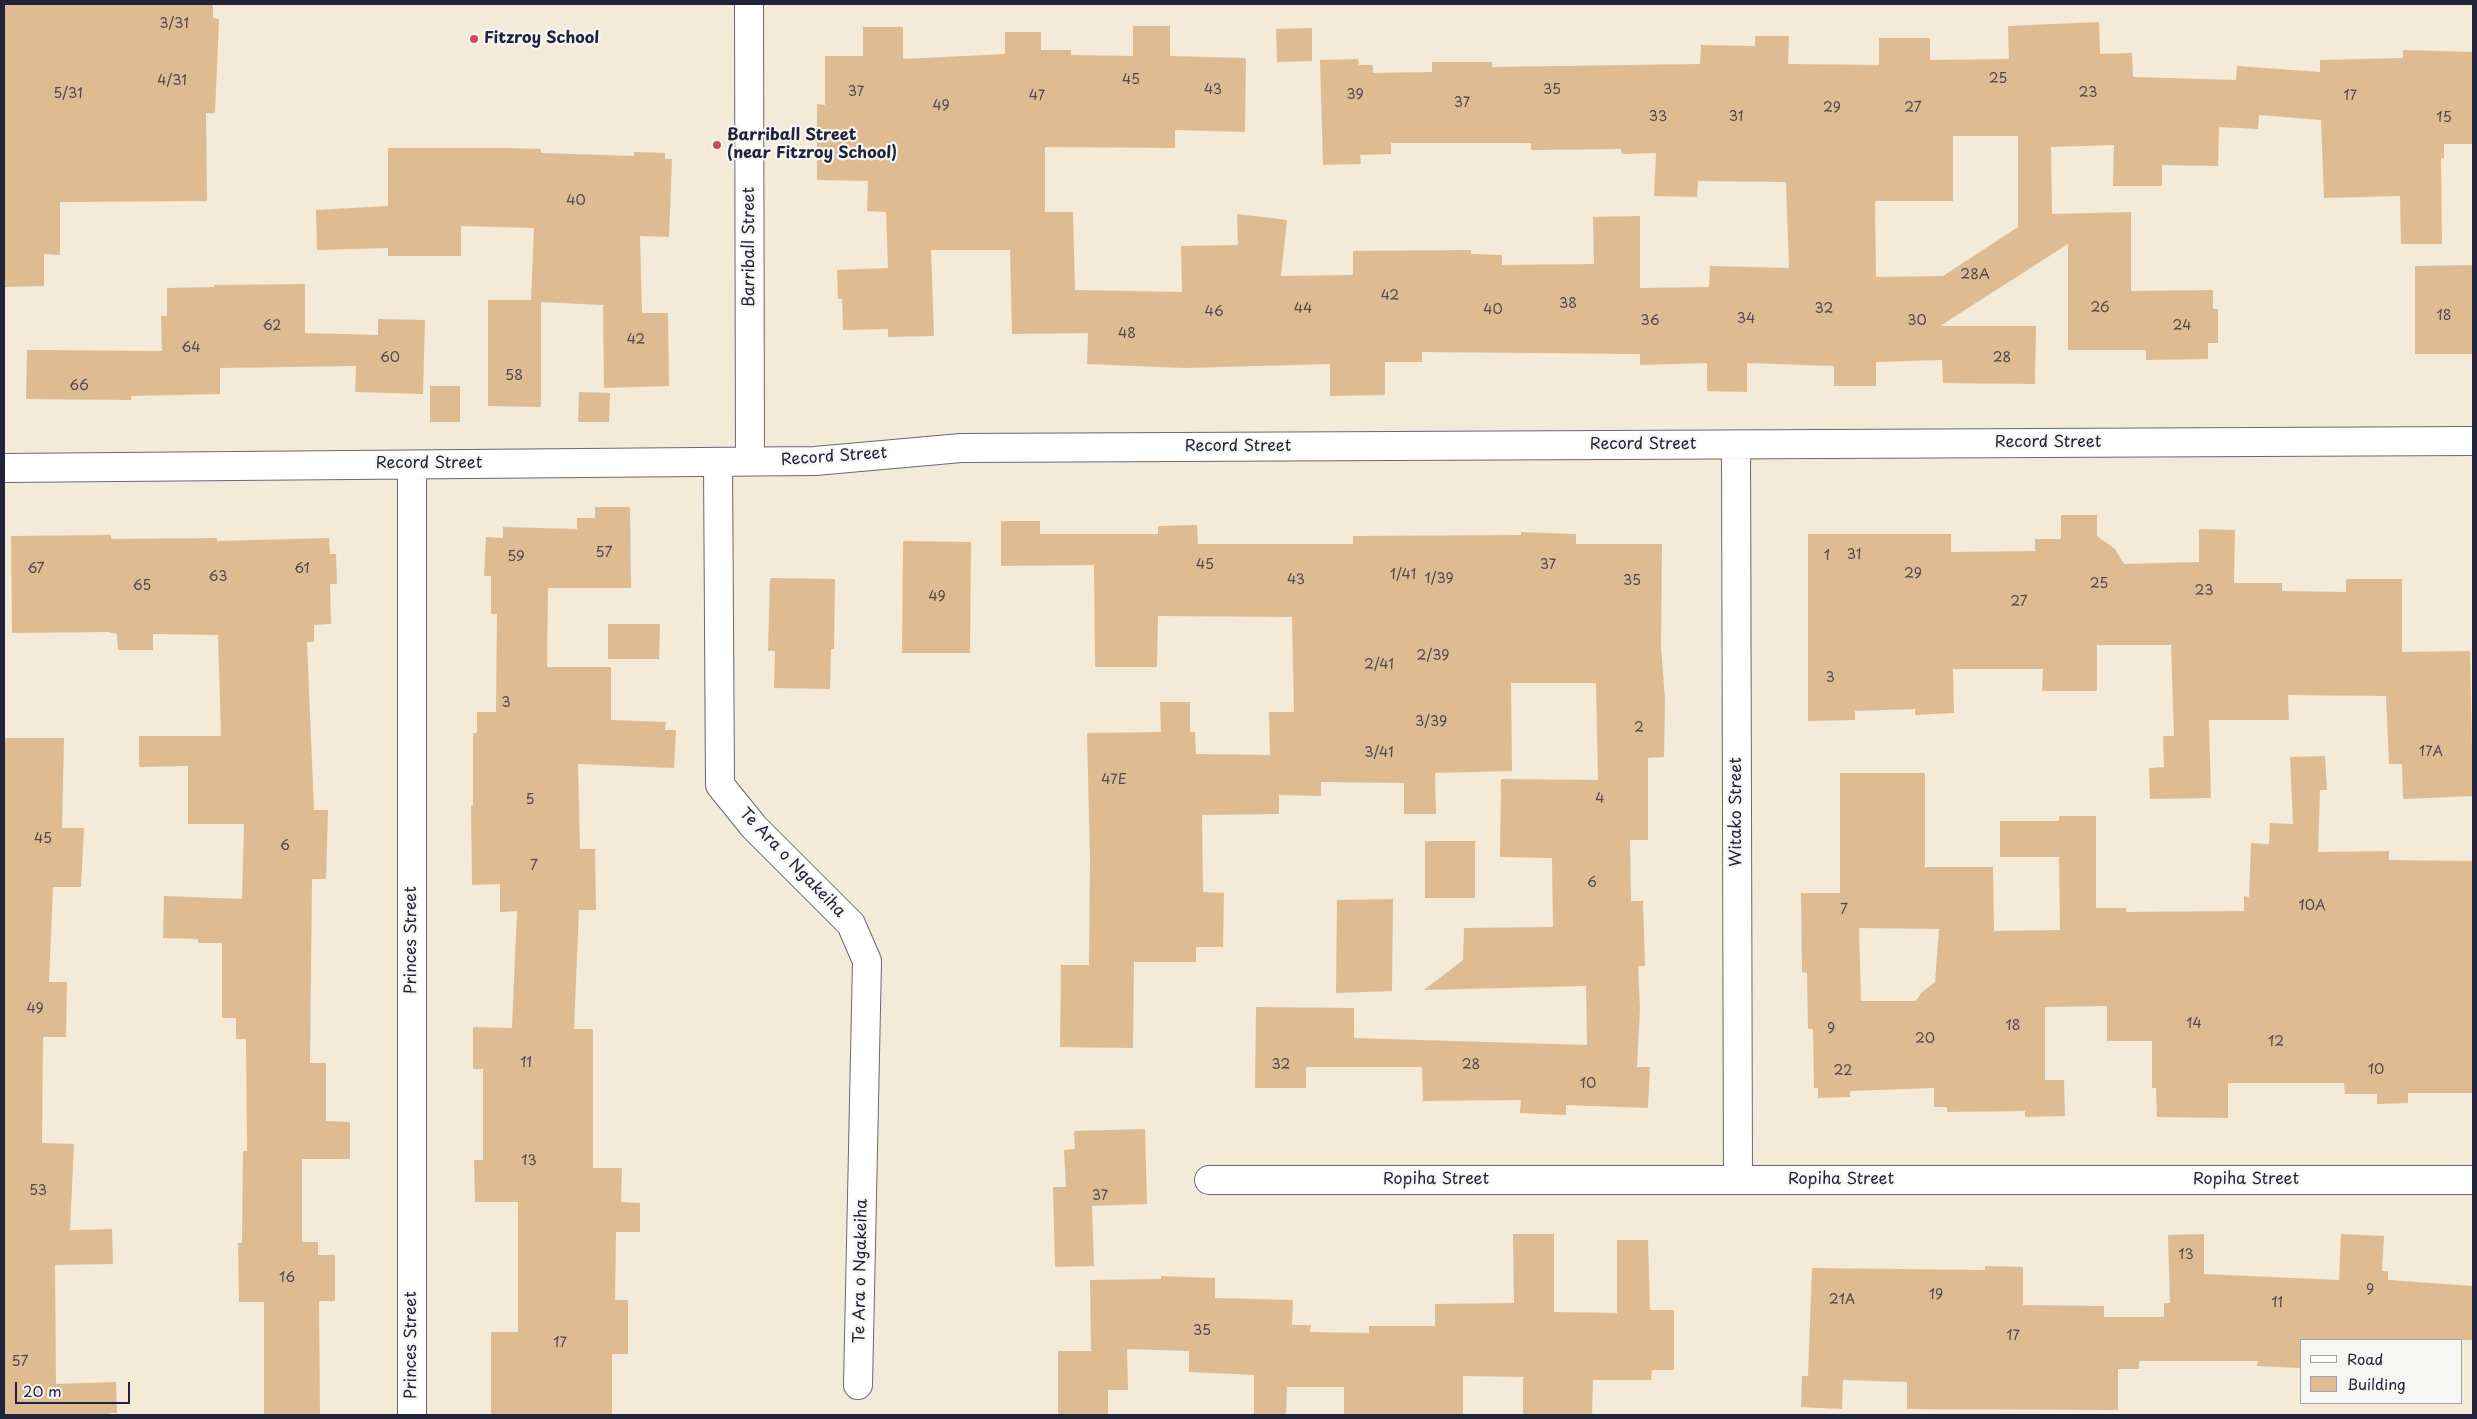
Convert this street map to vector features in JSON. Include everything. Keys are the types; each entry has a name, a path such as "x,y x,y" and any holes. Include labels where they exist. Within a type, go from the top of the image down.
{"street":[{"name":"Barriball Street","path":"749,4 750,461"},
{"name":"Record Street","path":"4,468 815,461 961,448 2473,442"},
{"name":"Witako Street","path":"1736,445 1738,1180"},
{"name":"Te Ara o Ngakeiha","path":"718,462 720,785 754,827 851,924 866,961 858,1385"},
{"name":"Princes Street","path":"412,465 412,1415"},
{"name":"Ropiha Street","path":"1209,1180 2473,1180"}],"building":[{"path":"4,4 213,4 213,18 219,19 215,113 206,113 207,201 60,202 60,255 44,254 44,286 4,287"},
{"path":"2099,22 2100,54 2132,53 2133,77 2236,80 2237,66 2320,72 2320,60 2403,58 2403,50 2473,52 2473,144 2444,144 2444,159 2441,158 2442,244 2401,244 2400,196 2324,198 2321,120 2259,115 2258,129 2219,127 2218,166 2162,165 2162,186 2113,186 2114,145 2051,147 2052,214 2131,212 2131,291 2213,290 2213,309 2218,309 2218,343 2208,343 2208,359 2146,360 2146,350 2068,350 2068,244 1940,326 2036,326 2035,384 1943,383 1942,360 1876,362 1876,386 1834,386 1834,366 1747,363 1747,392 1707,391 1707,363 1640,365 1640,354 1422,352 1422,362 1385,362 1385,395 1330,396 1330,364 1184,368 1087,364 1088,333 1012,334 1010,250 931,250 934,336 888,337 888,329 843,330 842,299 838,299 837,270 888,268 886,212 867,211 868,181 817,180 817,104 825,105 825,56 863,56 863,27 903,27 903,59 1005,54 1005,32 1041,32 1041,50 1071,50 1071,55 1133,56 1133,26 1170,26 1170,56 1246,58 1245,132 1175,130 1175,148 1045,147 1045,212 1073,212 1075,290 1182,292 1181,246 1238,245 1237,214 1287,220 1281,276 1353,275 1353,251 1471,250 1471,254 1502,255 1502,265 1594,264 1593,217 1640,216 1640,288 1709,287 1710,266 1789,268 1786,182 1698,181 1697,197 1654,196 1656,153 1622,154 1621,149 1531,150 1531,143 1391,143 1391,154 1360,155 1361,164 1323,165 1320,60 1358,59 1359,65 1373,65 1373,73 1432,72 1432,62 1492,62 1492,67 1700,64 1701,45 1755,46 1755,36 1789,36 1788,64 1879,65 1879,38 1930,38 1930,60 2009,59 2008,26","holes":["1953,136 2018,136 2018,227 1943,276 1876,277 1875,201 1953,201"]},
{"path":"1312,28 1312,61 1277,62 1276,29"},
{"path":"388,148 541,149 541,153 634,156 634,152 665,153 665,159 672,159 669,237 640,236 642,313 668,313 669,386 604,388 603,305 541,302 541,407 488,406 488,300 531,300 534,228 461,226 461,256 388,256 388,248 317,250 316,210 388,206"},
{"path":"2473,265 2473,354 2415,354 2415,266"},
{"path":"305,284 305,333 378,335 378,319 425,320 423,394 355,392 356,366 220,368 220,394 131,396 131,400 26,399 27,350 162,351 161,316 167,316 167,288 214,287 214,285"},
{"path":"430,386 460,386 460,422 430,422"},
{"path":"579,392 610,393 609,422 578,422"},
{"path":"595,507 630,507 631,588 548,588 547,667 611,667 611,720 666,722 665,730 676,730 674,768 578,764 580,849 595,849 596,910 579,910 574,1029 593,1029 593,1168 622,1168 621,1202 640,1203 640,1232 616,1232 615,1300 628,1300 628,1354 612,1354 612,1415 491,1415 491,1332 518,1332 518,1202 475,1202 474,1160 483,1160 483,1069 473,1069 473,1027 512,1028 517,911 500,912 500,884 472,885 471,805 473,805 473,733 477,733 477,712 496,712 497,614 491,614 491,576 484,576 486,537 503,538 503,527 577,529 577,518 595,518"},
{"path":"2061,515 2097,515 2097,536 2115,549 2124,564 2199,562 2199,529 2235,530 2234,583 2282,583 2282,591 2346,592 2346,579 2402,579 2402,652 2470,651 2473,796 2403,799 2402,764 2389,764 2386,696 2288,695 2289,720 2209,720 2211,798 2150,799 2149,768 2164,767 2163,736 2174,736 2171,645 2097,645 2097,691 2042,691 2043,669 1953,669 1954,713 1915,715 1915,709 1855,711 1855,720 1808,721 1808,534 1951,534 1951,552 2035,551 2035,539 2061,539"},
{"path":"1001,521 1040,521 1040,534 1158,534 1158,526 1197,525 1198,544 1353,544 1353,536 1521,535 1521,532 1576,534 1576,544 1662,544 1661,646 1665,699 1664,757 1648,758 1648,840 1630,840 1631,901 1643,901 1645,966 1638,966 1640,1009 1637,1067 1650,1067 1648,1108 1566,1105 1566,1115 1520,1113 1521,1100 1423,1101 1422,1067 1306,1067 1306,1088 1255,1088 1256,1007 1354,1008 1354,1038 1587,1045 1586,986 1424,990 1463,960 1464,928 1553,927 1552,858 1500,857 1501,779 1598,780 1596,683 1511,683 1512,771 1435,773 1436,814 1404,814 1404,783 1321,782 1321,796 1279,795 1279,814 1202,815 1203,892 1224,893 1223,947 1196,947 1196,962 1134,962 1133,1048 1060,1047 1061,965 1089,965 1090,858 1087,733 1161,732 1160,702 1190,702 1190,732 1195,732 1196,754 1270,755 1269,712 1294,712 1292,617 1158,616 1157,667 1095,667 1094,565 1001,566"},
{"path":"111,535 111,539 217,538 217,541 329,538 330,554 336,554 337,584 330,584 331,624 314,625 314,642 307,642 314,810 328,810 326,879 312,879 310,1063 326,1063 326,1121 350,1122 350,1159 302,1159 302,1242 318,1242 318,1255 335,1255 335,1301 319,1301 320,1415 264,1415 264,1302 239,1302 238,1243 242,1243 243,1151 247,1151 246,1039 236,1039 236,1018 222,1018 222,943 198,943 198,939 163,938 164,896 242,899 244,824 188,824 188,766 139,767 139,736 221,736 218,635 153,634 153,650 118,650 117,634 108,632 12,633 11,536"},
{"path":"903,541 971,542 970,653 902,653"},
{"path":"770,578 835,579 834,649 831,649 830,689 774,688 775,651 768,651"},
{"path":"608,624 660,624 659,659 608,659"},
{"path":"4,738 64,738 62,828 84,828 81,887 53,887 49,982 67,982 66,1037 43,1037 42,1143 74,1144 70,1230 112,1229 113,1264 55,1265 56,1384 116,1382 117,1413 109,1413 109,1415 4,1415"},
{"path":"2325,756 2327,790 2320,790 2318,852 2389,851 2389,860 2473,861 2473,1093 2408,1093 2408,1103 2377,1104 2377,1094 2345,1094 2344,1083 2228,1083 2228,1118 2157,1117 2156,1088 2152,1088 2152,1041 2107,1041 2107,1006 2045,1007 2045,1080 2064,1080 2065,1116 2025,1117 2025,1111 1947,1112 1947,1107 1934,1107 1934,1088 1850,1091 1850,1097 1818,1098 1818,1088 1814,1088 1813,1029 1808,1029 1807,973 1802,972 1801,893 1840,893 1840,773 1925,773 1925,867 1993,867 1994,931 2060,930 2059,857 2000,857 2000,821 2059,821 2059,816 2096,816 2096,908 2126,908 2126,912 2244,911 2244,896 2249,897 2251,843 2269,844 2270,823 2293,824 2290,757","holes":["1859,928 1939,929 1935,982 1922,992 1916,1001 1861,1001"]},
{"path":"1425,841 1475,841 1475,898 1425,898"},
{"path":"1393,899 1392,991 1336,993 1337,900"},
{"path":"1145,1129 1147,1204 1092,1206 1094,1266 1055,1267 1053,1187 1066,1187 1064,1150 1075,1149 1074,1131"},
{"path":"1513,1234 1554,1234 1554,1312 1617,1313 1617,1240 1648,1240 1650,1310 1674,1310 1674,1370 1652,1370 1651,1380 1593,1380 1592,1415 1523,1415 1523,1377 1463,1376 1463,1415 1344,1415 1344,1387 1287,1387 1286,1415 1254,1415 1254,1375 1189,1372 1189,1351 1127,1349 1128,1390 1108,1390 1108,1415 1058,1415 1058,1351 1091,1351 1090,1280 1161,1279 1161,1276 1215,1278 1215,1298 1293,1300 1292,1325 1311,1325 1310,1332 1369,1333 1369,1326 1435,1326 1435,1304 1514,1303"},
{"path":"2204,1234 2204,1274 2339,1280 2341,1234 2384,1236 2382,1271 2388,1271 2388,1280 2473,1286 2473,1340 2300,1339 2300,1368 2257,1366 2258,1361 2139,1361 2139,1369 2118,1369 2118,1410 1907,1409 1907,1382 1843,1380 1842,1409 1801,1407 1802,1376 1808,1376 1812,1268 1985,1270 1985,1266 2023,1267 2023,1305 2104,1306 2104,1317 2164,1317 2164,1303 2170,1303 2168,1235"}],"place":[{"name":"Fitzroy School","path":"474,39"},
{"name":"Barriball Street (near Fitzroy School)","path":"717,145"}]}
